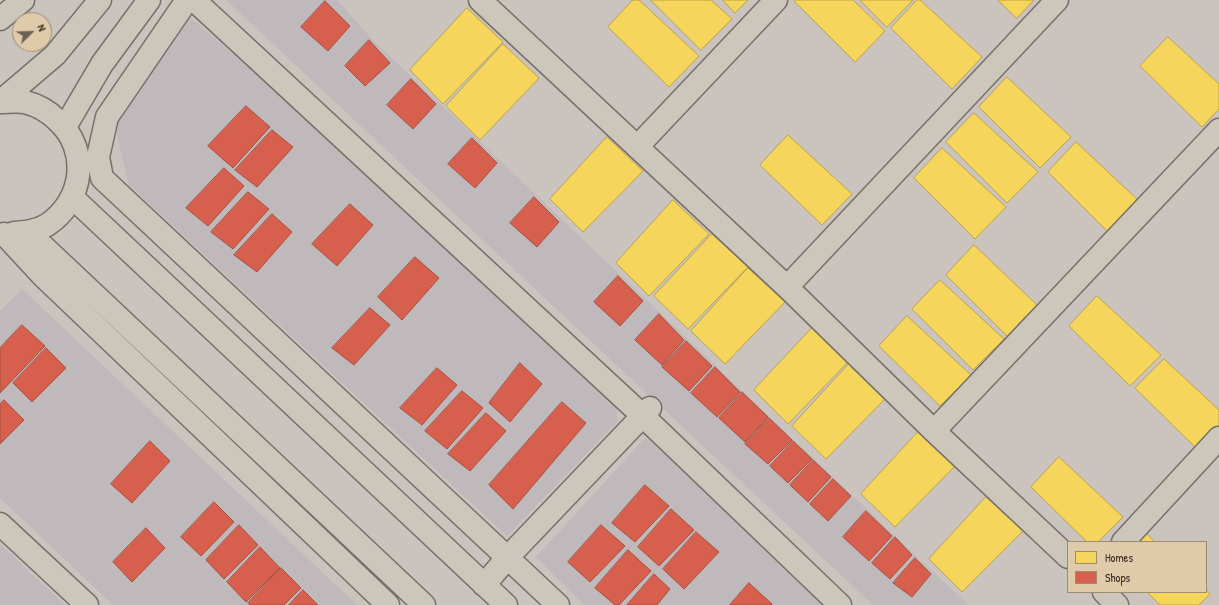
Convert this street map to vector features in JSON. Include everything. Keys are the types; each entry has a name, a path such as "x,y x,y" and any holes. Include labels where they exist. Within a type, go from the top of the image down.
{"street":[{"path":"0,19 23,0"},
{"path":"0,102 55,55 100,0"},
{"path":"65,127 102,64 149,0"},
{"path":"188,0 107,117 98,157 102,178 558,605"},
{"path":"194,0 646,412 840,605"},
{"path":"637,147 776,0"},
{"path":"787,287 1057,0"},
{"path":"487,2 637,147 787,287 934,431 1067,556"},
{"path":"0,102 24,102 47,111 65,127 74,143 79,161 78,180 72,197 61,213 46,225 28,232 1,236"},
{"path":"934,431 1219,130"},
{"path":"72,197 506,605"},
{"path":"28,232 424,605"},
{"path":"1,236 388,605"},
{"path":"484,585 508,557 646,412"},
{"path":"1124,541 1219,438"},
{"path":"0,524 87,605"},
{"path":"1105,593 1117,605"}],"shaded area":[{"path":"226,0 337,0 374,41 969,605 873,605"},
{"path":"189,16 572,350 616,404 618,421 507,536 128,183 115,125"},
{"path":"22,289 357,605 113,605 0,498 0,311"},
{"path":"646,437 824,605 584,605 536,557"},
{"path":"0,544 65,605 0,605"}],"building: Homes":[{"path":"633,0 639,0 699,56 669,87 608,27"},
{"path":"651,0 711,0 732,19 701,50"},
{"path":"723,0 748,0 735,13"},
{"path":"853,0 885,31 855,62 794,1"},
{"path":"860,0 913,0 887,27"},
{"path":"917,0 920,0 982,57 952,89 891,28"},
{"path":"998,0 1034,0 1017,18"},
{"path":"467,8 503,42 443,104 410,70"},
{"path":"1168,37 1219,84 1219,109 1202,127 1140,66"},
{"path":"503,44 539,78 480,140 446,106"},
{"path":"1007,77 1071,137 1040,168 979,107"},
{"path":"974,113 1038,172 1007,203 946,142"},
{"path":"788,135 852,194 822,225 760,165"},
{"path":"607,137 643,171 583,232 550,199"},
{"path":"1076,142 1139,201 1109,233 1048,172"},
{"path":"942,148 1006,207 975,239 914,178"},
{"path":"673,200 709,234 649,296 616,263"},
{"path":"712,234 748,267 688,329 654,296"},
{"path":"974,245 1037,305 1007,336 946,275"},
{"path":"748,268 785,302 725,364 691,331"},
{"path":"940,280 1004,339 973,370 912,309"},
{"path":"1097,296 1161,355 1130,386 1069,326"},
{"path":"907,316 971,375 940,406 879,346"},
{"path":"812,328 848,362 788,424 754,390"},
{"path":"1164,359 1219,410 1219,426 1197,449 1135,388"},
{"path":"849,364 886,398 826,459 792,426"},
{"path":"918,432 955,466 895,527 861,494"},
{"path":"1059,457 1123,517 1099,541 1086,541 1031,487"},
{"path":"986,497 1023,531 962,592 929,559"},
{"path":"1147,534 1154,541 1141,541"},
{"path":"1207,590 1210,594 1199,605 1160,605 1148,593 1207,593"}],"building: Shops":[{"path":"325,1 350,26 328,51 301,27"},
{"path":"369,40 390,63 365,86 345,66"},
{"path":"411,79 436,104 413,129 387,105"},
{"path":"246,106 270,127 233,168 208,146"},
{"path":"272,130 293,147 257,187 235,170"},
{"path":"472,138 497,163 475,188 448,164"},
{"path":"224,168 244,186 208,226 186,208"},
{"path":"248,192 269,209 233,249 211,232"},
{"path":"534,197 559,222 537,247 510,223"},
{"path":"350,204 373,225 337,266 312,244"},
{"path":"272,214 292,232 257,272 234,255"},
{"path":"415,257 439,278 402,320 378,297"},
{"path":"618,276 643,301 620,326 594,302"},
{"path":"370,308 390,325 354,365 332,348"},
{"path":"659,314 684,340 662,365 635,340"},
{"path":"22,325 45,346 0,393 0,348"},
{"path":"686,341 712,366 689,391 662,367"},
{"path":"46,348 66,368 32,402 13,383"},
{"path":"520,363 542,384 510,422 489,403"},
{"path":"715,367 740,392 717,417 691,393"},
{"path":"437,368 457,385 422,425 400,408"},
{"path":"462,391 483,408 447,449 425,431"},
{"path":"742,392 768,417 745,442 719,418"},
{"path":"4,400 24,420 0,444 0,404"},
{"path":"562,402 586,423 513,509 489,485"},
{"path":"486,413 506,431 470,471 448,454"},
{"path":"769,418 792,440 768,464 745,444"},
{"path":"150,441 170,461 132,503 111,484"},
{"path":"793,441 812,459 788,483 770,466"},
{"path":"813,460 831,477 808,502 790,485"},
{"path":"833,479 851,496 828,521 810,504"},
{"path":"645,485 669,506 635,542 612,523"},
{"path":"214,502 234,522 201,556 181,537"},
{"path":"671,509 694,530 659,566 638,547"},
{"path":"866,511 892,536 869,561 843,537"},
{"path":"239,525 258,545 224,579 206,560"},
{"path":"601,525 625,546 590,582 568,562"},
{"path":"146,528 165,548 132,582 113,562"},
{"path":"696,532 719,552 684,589 663,569"},
{"path":"895,537 912,555 890,579 872,563"},
{"path":"260,547 280,568 246,602 227,582"},
{"path":"628,550 651,571 619,605 615,605 595,588"},
{"path":"915,558 931,574 912,597 893,583"},
{"path":"281,568 301,588 284,605 250,605 248,603"},
{"path":"654,574 670,589 657,605 627,605"},
{"path":"749,583 772,604 730,605"},
{"path":"303,590 318,605 289,605"}]}
